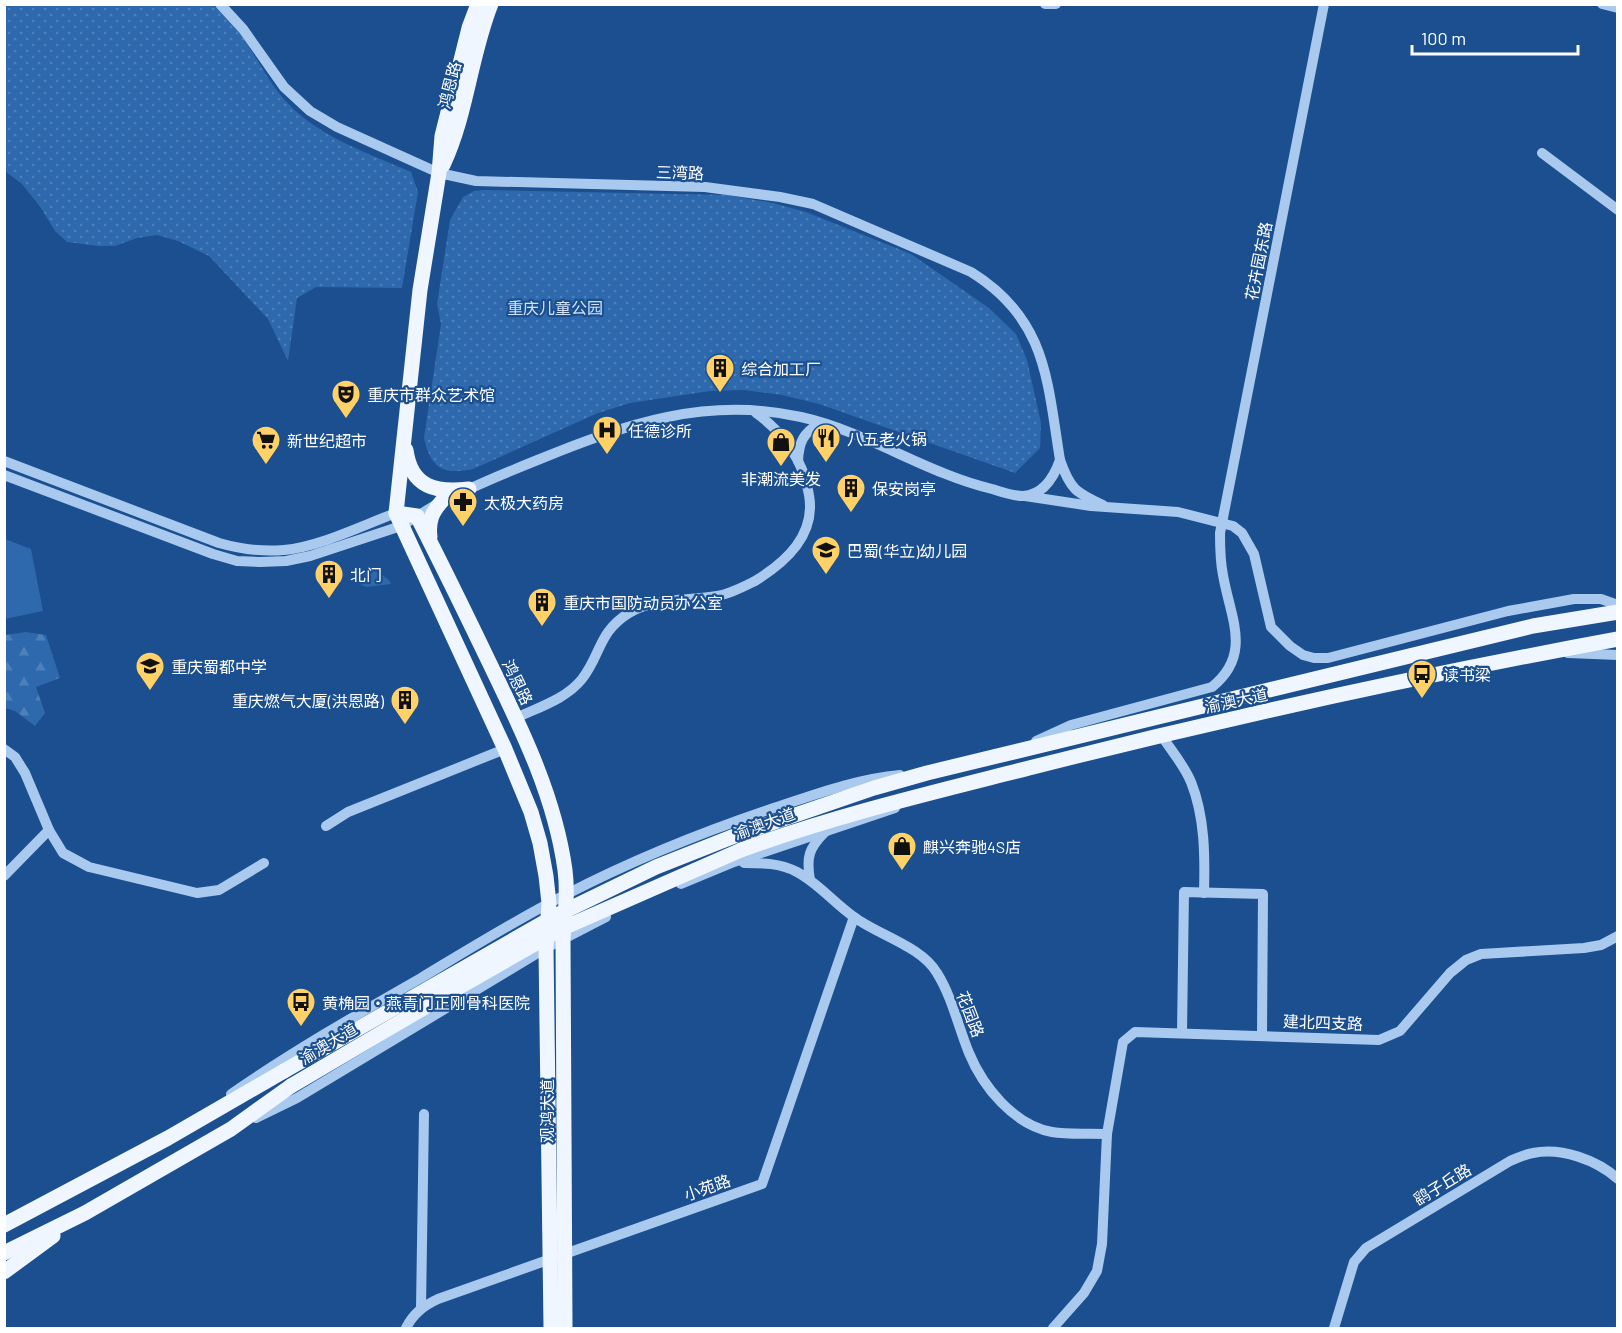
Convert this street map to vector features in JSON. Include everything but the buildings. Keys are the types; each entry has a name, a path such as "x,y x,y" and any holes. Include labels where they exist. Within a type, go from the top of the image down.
{"main road":[{"name":"鸿恩路","path":"398,519 404,435 420,290 439,173 442,136 469,28 478,4"},
{"name":"鸿恩路","path":"439,173 454,140 482,27 491,4"},
{"path":"404,435 406,458 413,473 422,483 432,489 470,489"},
{"path":"431,543 430,519 442,501"},
{"name":"鸿恩路","path":"417,516 516,718 537,768 550,804 561,848 567,894"},
{"path":"417,516 398,519 505,749 531,812 540,843 549,903"},
{"name":"渝澳大道","path":"4,1253 85,1213 231,1129 291,1086 561,929 874,788 1015,751 1533,626 1617,612"},
{"name":"渝澳大道","path":"4,1225 168,1138 557,915 656,867 738,849 796,829 1161,735 1538,653 1617,639"},
{"name":"观鸿大道","path":"566,1329 563,938 567,894"},
{"name":"观鸿大道","path":"549,903 546,948 551,1329"},
{"path":"4,1272 85,1213"}],"street":[{"name":"三湾路","path":"220,4 243,29 284,87 310,111 336,127 439,173 476,181 705,188 780,196 813,204 971,272 992,284 1020,314 1029,328 1040,355 1060,460 1070,485 1076,492 1103,505"},
{"path":"1045,4 1056,4"},
{"name":"花卉园东路","path":"1015,751 1071,725 1212,687 1226,677 1233,663 1235,630 1220,560 1220,533 1324,4"},
{"path":"1602,4 1617,8"},
{"path":"1542,153 1617,210"},
{"path":"417,516 442,501 585,440 651,419 683,413 754,411 801,417 820,423 860,436 958,480 1023,496 1082,505 1178,512 1233,526 1242,533 1254,554 1271,627 1290,646 1303,655 1314,658 1328,658 1508,611 1574,599 1601,599 1617,605"},
{"path":"516,718 565,694 575,686 606,634 617,621 631,612 670,600 729,594 768,572 787,558 804,533 810,512 809,492 798,462 777,430 754,411"},
{"path":"798,462 802,437 809,429 820,423"},
{"path":"1023,496 1040,490 1051,480 1060,460"},
{"path":"4,461 219,543 258,551 285,550 306,546 398,519"},
{"path":"4,475 237,561 286,561 310,556 398,519"},
{"path":"1538,653 1605,654 1617,657"},
{"path":"1161,735 1187,775 1196,799 1205,848 1204,893"},
{"path":"4,749 15,757 25,773 49,831 63,853 89,867 197,893 219,890 264,863"},
{"path":"326,826 348,812 505,749"},
{"path":"168,1138 269,1068 567,894 613,872 733,822 825,791 879,777 927,773"},
{"path":"231,1129 297,1098 563,938 738,849 828,830 880,814 930,793"},
{"path":"810,880 808,867 813,844 828,830"},
{"path":"4,876 49,831"},
{"name":"花园路","path":"738,849 764,863 797,872 854,917 917,953 935,970 947,993 970,1055 987,1084 1006,1107 1027,1124 1052,1132 1107,1134"},
{"path":"613,872 606,880 607,895 614,903 628,906"},
{"path":"1182,1033 1184,892 1263,894 1262,1035"},
{"name":"小苑路","path":"406,1329 421,1308 438,1299 565,1252 762,1184 854,917"},
{"name":"建北四支路","path":"1053,1329 1084,1293 1097,1271 1102,1244 1107,1134 1123,1042 1135,1032 1378,1040 1400,1031 1450,973 1466,960 1481,954 1584,948 1601,945 1617,936"},
{"path":"421,1308 424,1114"},
{"name":"鹞子丘路","path":"1334,1329 1354,1262 1366,1248 1510,1161 1533,1153 1557,1152 1591,1162 1608,1170 1617,1179"}],"green space":[{"path":"4,5 213,5 232,23 276,89 303,118 355,148 411,172 418,192 402,288 316,287 297,298 288,361 268,319 209,256 178,241 157,235 137,238 115,246 67,242 55,231 22,184 5,171"},
{"name":"重庆儿童公园","path":"474,191 727,195 773,203 806,212 911,254 989,308 1016,334 1027,360 1041,423 1040,448 1015,473 819,404 782,395 744,390 710,391 630,403 598,413 473,469 446,470 430,457 424,438 441,324 437,304 450,220 463,197"},
{"path":"5,539 31,549 43,611 5,619"},
{"path":"371,567 391,584 366,587 361,585 354,572"},
{"path":"26,632 46,635 60,678 36,687 45,713 35,726 15,711 5,708 5,635"}],"place":[{"name":"综合加工厂","path":"720,394"},
{"name":"重庆市群众艺术馆","path":"346,420"},
{"name":"任德诊所","path":"607,456"},
{"name":"八五老火锅","path":"826,464"},
{"name":"新世纪超市","path":"266,466"},
{"name":"非潮流美发","path":"781,468"},
{"name":"保安岗亭","path":"851,514"},
{"name":"太极大药房","path":"463,528"},
{"name":"巴蜀(华立)幼儿园","path":"826,576"},
{"name":"北门","path":"329,600"},
{"name":"重庆市国防动员办公室","path":"542,628"},
{"name":"重庆蜀都中学","path":"150,692"},
{"name":"读书梁","path":"1422,700"},
{"name":"重庆燃气大厦(洪恩路)","path":"405,726"},
{"name":"麒兴奔驰4S店","path":"902,872"},
{"name":"黄桷园‧燕青门正刚骨科医院","path":"301,1028"}]}
